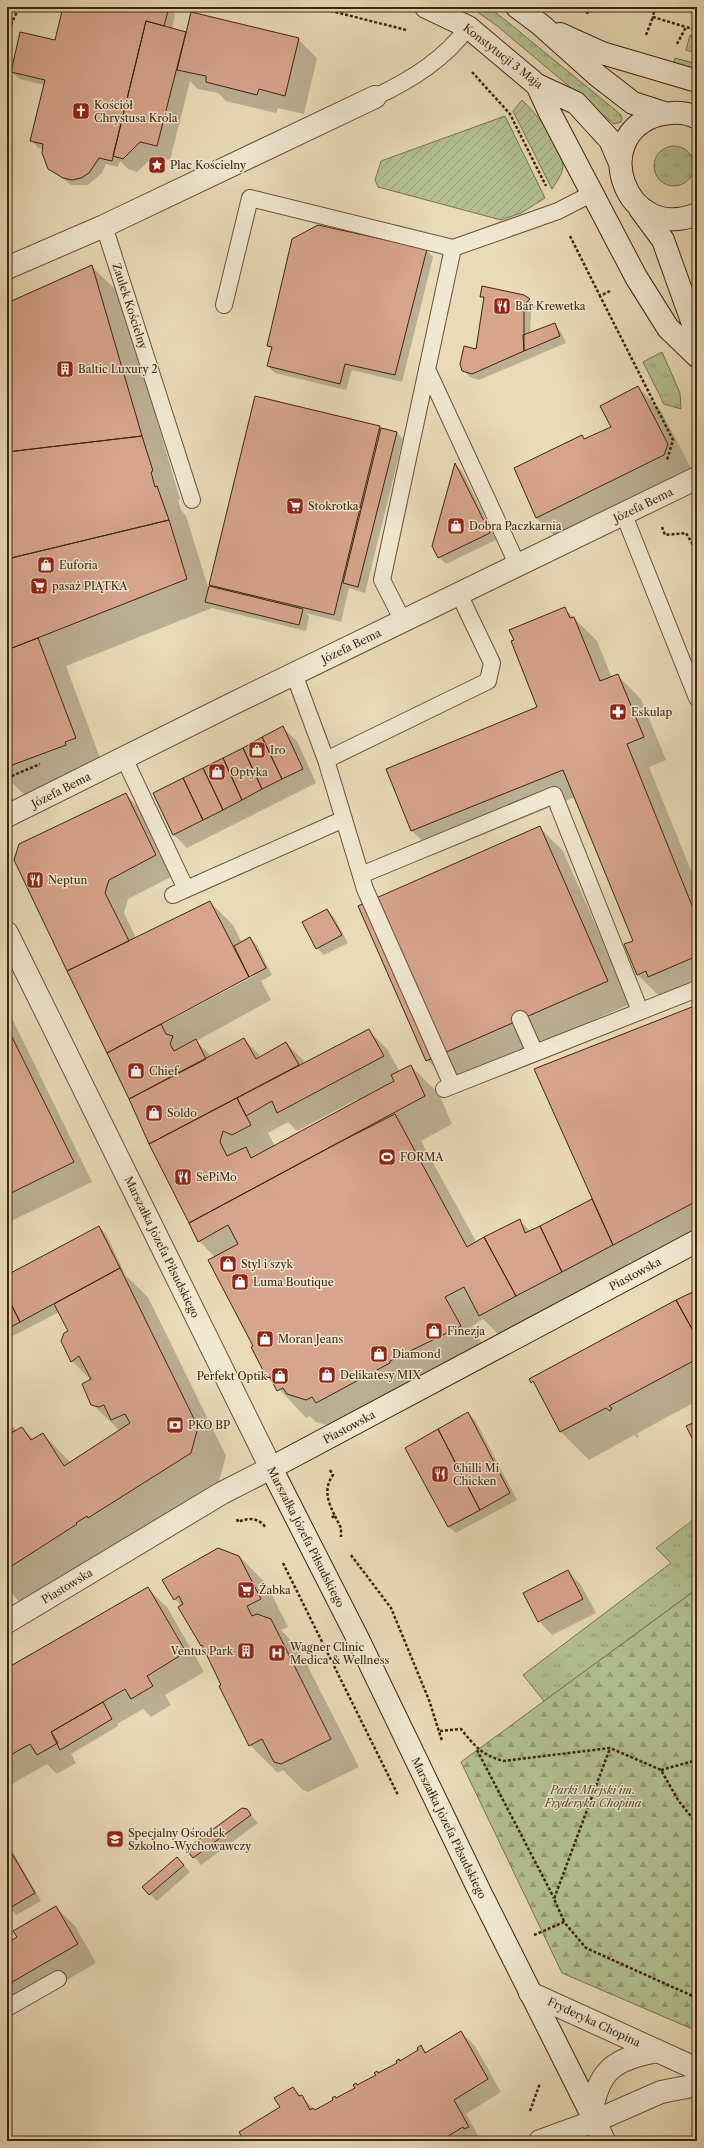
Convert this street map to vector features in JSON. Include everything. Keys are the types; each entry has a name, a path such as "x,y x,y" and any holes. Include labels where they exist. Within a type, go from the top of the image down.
{"street":[{"name":"Konstytucji 3 Maja","path":"426,7 468,27 538,84 576,103 610,140 620,163"},
{"path":"517,7 541,25 598,76 633,103 664,113 680,113 696,117"},
{"path":"541,25 602,52 697,81"},
{"path":"538,84 548,111 593,193 636,277 668,328 697,356"},
{"path":"7,268 104,226 375,97"},
{"path":"664,113 650,118 629,136 623,150 620,163 622,180 628,195 640,208 663,240 697,335"},
{"path":"640,208 663,219 676,220 697,214"},
{"name":"Józefa Bema","path":"7,816 294,674 651,502 697,478"},
{"name":"Marszałka Józefa Piłsudskiego","path":"7,933 271,1468 358,1639 530,1993 604,2141"},
{"name":"Piastowska","path":"7,1622 222,1493 697,1241"},
{"name":"Fryderyka Chopina","path":"530,1993 697,2069"},
{"name":"Fryderyka Chopina","path":"593,2118 595,2091 605,2074 625,2058 658,2051"},
{"path":"540,2141 593,2118 661,2092 697,2085"}],"lane":[{"path":"375,97 407,82 451,48 468,27"},
{"path":"224,305 250,198 453,248 558,211 593,193"},
{"name":"Zaułek Kościelny","path":"104,226 192,500"},
{"path":"402,622 382,580 453,248"},
{"path":"427,369 518,566"},
{"path":"624,515 697,698"},
{"path":"326,760 488,681 492,663 459,594"},
{"path":"294,674 326,760 365,889 447,1087 697,989"},
{"path":"124,758 180,892 344,819"},
{"path":"361,875 554,795 640,1011"},
{"path":"520,1019 534,1053"},
{"path":"7,2008 58,1979"}],"path":[{"path":"7,34 19,7"},
{"path":"316,7 409,31"},
{"path":"644,40 653,17 655,7"},
{"path":"653,17 697,30"},
{"path":"676,45 686,27"},
{"path":"451,48 510,114 672,440 666,461"},
{"path":"600,296 636,277"},
{"path":"651,502 666,535 686,533 693,545 697,544"},
{"path":"222,1493 238,1522 247,1519 258,1520 268,1533"},
{"path":"335,1516 341,1528 341,1543"},
{"path":"346,1549 391,1608 429,1700 443,1744"},
{"path":"440,1731 461,1729 476,1747 487,1756 502,1761 610,1748 661,1770 678,1800 697,1824"},
{"path":"476,1747 554,1899 564,1922 586,1948 697,1998"},
{"path":"554,1899 610,1748"},
{"path":"661,1770 697,1760"},
{"path":"533,1935 564,1922"},
{"path":"530,1928 536,1942"}],"green space":[{"path":"470,7 488,7 504,19 620,114 622,118 621,122 614,124 496,25"},
{"path":"690,35 697,37 697,53 686,50"},
{"path":"675,58 697,64 697,76 672,68"},
{"path":"522,100 547,129 562,156 562,171 552,189 513,111"},
{"path":"505,116 545,198 521,213 501,220 378,187 375,180 381,161"},
{"path":"678,146 685,149 691,155 694,166 693,174 685,183 678,186 670,186 663,183 655,174 654,162 657,155 666,147"},
{"path":"662,352 680,393 681,409 664,404 643,362"},
{"path":"697,1517 697,1589 544,1701 523,1675 671,1563 656,1548"},
{"name":"Parki Miejski im. Fryderyka Chopina","path":"697,1589 697,2031 562,1973 461,1762"}],"building":[{"name":"Kościół Chrystusa Króla","path":"63,7 169,7 164,26 146,21 112,161 99,158 89,173 81,178 72,180 63,178 48,169 42,153 43,144 30,141 45,80 11,72 20,32 55,40"},
{"path":"191,12 299,38 285,96 259,89 257,95 206,82 206,76 177,70"},
{"path":"146,21 186,32 157,146 140,142 123,159 113,156"},
{"path":"318,225 427,249 395,375 345,364 340,384 267,366 272,347 267,346 292,239"},
{"name":"Baltic Luxury 2","path":"92,265 142,436 7,452 7,303"},
{"path":"482,286 524,295 530,299 524,305 524,351 472,374 462,371 460,364 464,346 476,349 484,297 480,297"},
{"path":"555,323 560,336 524,351 523,335"},
{"path":"638,386 668,444 664,455 536,518 514,468 582,435 584,439 611,427 600,406"},
{"name":"Stokrotka","path":"255,396 380,426 334,615 209,585"},
{"path":"381,428 397,432 358,587 343,583"},
{"path":"142,436 153,471 151,472 155,487 157,486 169,520 7,559 7,452"},
{"path":"455,463 490,533 438,558 432,546"},
{"path":"169,520 187,579 7,650 7,559"},
{"path":"209,586 303,609 299,625 205,602"},
{"path":"565,607 570,618 574,617 600,681 618,674 644,737 627,744 697,918 697,956 648,977 646,971 637,975 624,944 633,941 563,770 411,831 386,769 537,707 511,641 514,640 509,630"},
{"path":"38,638 76,738 65,742 66,745 7,767 7,650"},
{"path":"283,726 303,769 282,779 262,737"},
{"path":"262,737 282,779 262,789 243,748"},
{"path":"243,748 262,789 242,800 223,758"},
{"path":"223,758 242,800 223,810 203,768"},
{"path":"203,768 223,810 203,820 183,778"},
{"path":"183,778 203,820 173,835 153,793"},
{"path":"126,793 156,855 109,880 105,893 129,941 67,971 14,860 19,844"},
{"path":"540,826 608,981 426,1061 358,906"},
{"path":"210,901 249,977 107,1053 67,971"},
{"path":"327,909 342,935 316,949 302,922"},
{"path":"250,937 266,968 249,977 234,946"},
{"path":"697,1005 697,1067 692,1070 697,1080 697,1201 613,1245 534,1069"},
{"path":"161,1024 166,1034 173,1036 170,1044 174,1051 196,1039 206,1059 129,1099 107,1053"},
{"path":"7,1027 74,1162 7,1195"},
{"path":"369,1029 384,1056 277,1113 272,1101 246,1116 237,1098"},
{"path":"244,1038 256,1059 286,1042 299,1065 149,1144 129,1099"},
{"path":"411,1065 425,1096 189,1223 149,1144 237,1098 251,1125 232,1135 223,1131 220,1142 227,1156 246,1147 251,1158 394,1081 391,1075"},
{"path":"395,1114 467,1247 484,1237 516,1296 479,1316 464,1287 445,1297 461,1326 390,1361 390,1363 316,1403 312,1397 306,1400 287,1394 283,1388 277,1391 270,1377 267,1378 251,1347 253,1346 208,1260 238,1244 228,1225 198,1242 189,1223"},
{"path":"592,1199 613,1245 562,1272 540,1226"},
{"path":"520,1219 525,1233 540,1226 562,1272 516,1296 484,1237"},
{"path":"99,1226 120,1268 20,1322 7,1296 7,1275"},
{"path":"120,1268 198,1427 191,1453 88,1518 87,1516 7,1569 7,1428 11,1433 22,1427 31,1440 43,1433 64,1466 130,1423 125,1414 111,1420 104,1405 99,1407 91,1405 82,1384 91,1379 79,1356 71,1362 61,1341 64,1333 68,1331 54,1304"},
{"path":"697,1290 697,1338 676,1300"},
{"path":"7,1296 20,1322 7,1329"},
{"path":"676,1300 697,1338 697,1359 609,1406 612,1408 610,1411 606,1408 560,1432 533,1381 531,1383 529,1379"},
{"path":"468,1412 510,1493 480,1510 438,1429"},
{"path":"697,1421 697,1448 686,1426"},
{"name":"Chilli Mi Chicken","path":"438,1429 480,1510 448,1527 405,1448"},
{"name":"Ventus Park","path":"218,1548 239,1556 261,1599 247,1606 252,1616 257,1614 271,1619 331,1739 281,1764 274,1762 262,1739 249,1746 219,1686 221,1685 202,1645 201,1646 178,1607 183,1604 179,1596 174,1600 162,1580"},
{"path":"568,1570 583,1599 538,1622 523,1593"},
{"path":"148,1587 186,1652 147,1676 153,1686 131,1699 125,1689 51,1732 58,1743 37,1755 30,1744 7,1757 7,1668"},
{"path":"103,1702 112,1719 60,1750 51,1732"},
{"path":"242,1808 247,1809 251,1815 193,1858 186,1849"},
{"path":"7,1845 35,1893 8,1909 7,1907"},
{"path":"177,1857 184,1865 149,1895 142,1887"},
{"path":"56,1906 78,1944 7,1985 7,1943 17,1937 13,1931"},
{"path":"461,2031 488,2079 454,2100 469,2127 464,2129 463,2127 445,2138 446,2140 444,2141 441,2139 439,2141 244,2141 239,2132 280,2107 274,2098 293,2087 299,2096 302,2095 310,2110 313,2108 315,2110 333,2100 332,2098 335,2096 336,2098 355,2088 353,2085 356,2083 357,2085 376,2075 374,2073 377,2071 378,2073 397,2063 396,2061 399,2059 400,2061 418,2050 417,2048 421,2045 425,2053"}],"place":[{"name":"Kościół Chrystusa Króla","path":"81,111"},
{"name":"Plac Kościelny","path":"157,165"},
{"name":"Bar Krewetka","path":"502,306"},
{"name":"Baltic Luxury 2","path":"65,369"},
{"name":"Stokrotka","path":"295,506"},
{"name":"Dobra Paczkarnia","path":"456,526"},
{"name":"Euforia","path":"46,565"},
{"name":"pasaż PIĄTKA","path":"39,586"},
{"name":"Eskulap","path":"618,712"},
{"name":"Iro","path":"257,750"},
{"name":"Optyka","path":"217,772"},
{"name":"Neptun","path":"35,880"},
{"name":"Chief","path":"136,1071"},
{"name":"Soldo","path":"154,1113"},
{"name":"FORMA","path":"387,1157"},
{"name":"SePiMo","path":"183,1177"},
{"name":"Styl i szyk","path":"228,1264"},
{"name":"Luma Boutique","path":"240,1282"},
{"name":"Finezja","path":"434,1331"},
{"name":"Moran Jeans","path":"265,1339"},
{"name":"Diamond","path":"379,1354"},
{"name":"Delikatesy MIX","path":"327,1375"},
{"name":"Perfekt Optik","path":"280,1376"},
{"name":"PKO BP","path":"175,1425"},
{"name":"Chilli Mi Chicken","path":"440,1474"},
{"name":"Żabka","path":"246,1590"},
{"name":"Ventus Park","path":"246,1651"},
{"name":"Wagner Clinic Medica & Wellness","path":"277,1653"},
{"name":"Specjalny Ośrodek Szkolno-Wychowawczy","path":"115,1839"}]}
